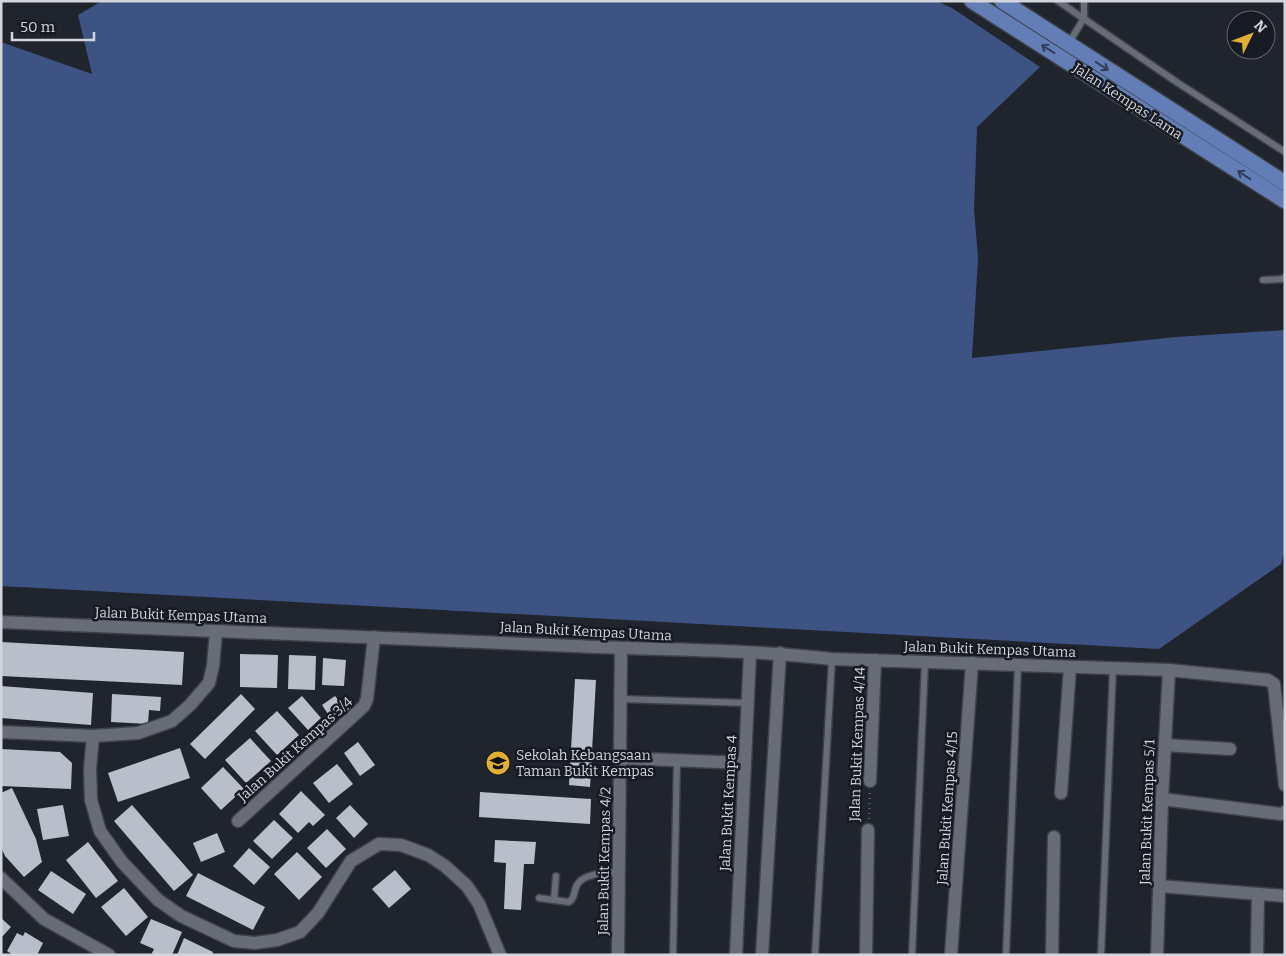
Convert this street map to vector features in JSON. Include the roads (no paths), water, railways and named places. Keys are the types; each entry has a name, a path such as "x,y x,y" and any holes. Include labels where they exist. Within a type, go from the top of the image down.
{"main road":[{"name":"Jalan Kempas Lama","path":"972,1 1285,201"},
{"name":"Jalan Kempas Lama","path":"1002,1 1285,183"}],"street":[{"name":"Jalan Bukit Kempas Utama","path":"1,622 780,653 832,659 1169,670 1271,681 1274,684 1285,785"},
{"path":"1,732 93,736 138,733 172,721 209,684 213,666 216,632"},
{"name":"Jalan Bukit Kempas 3/4","path":"238,821 364,706 367,699 374,636"},
{"name":"Jalan Bukit Kempas 4/2","path":"618,955 621,648"},
{"name":"Jalan Bukit Kempas 4","path":"736,955 750,653"},
{"path":"762,955 780,653"},
{"name":"Jalan Bukit Kempas 4/14","path":"870,781 876,660"},
{"name":"Jalan Bukit Kempas 4/15","path":"951,955 972,663"},
{"path":"1062,793 1070,667"},
{"name":"Jalan Bukit Kempas 5/1","path":"1157,955 1162,799 1169,670"},
{"path":"93,736 90,769 91,800 100,831 122,862 158,900 181,916 234,941 255,943 277,940 300,932 318,914 352,861 379,844 401,845 428,855 445,866 467,886 479,904 500,955"},
{"path":"1165,745 1230,748"},
{"path":"620,758 745,763"},
{"path":"1162,799 1281,814 1285,812"},
{"path":"866,955 868,830"},
{"path":"1052,955 1054,837"},
{"path":"1,878 44,919 109,955"},
{"path":"1159,886 1285,896"},
{"path":"1257,955 1258,894"}],"lane":[{"path":"1058,1 1178,83 1285,152"},
{"path":"1068,44 1084,18 1084,1"},
{"path":"1264,280 1282,279 1285,277"},
{"path":"815,955 832,659"},
{"path":"912,955 925,662"},
{"path":"1006,955 1018,665"},
{"path":"1101,955 1113,668"},
{"path":"620,699 748,703"},
{"path":"673,955 677,760"},
{"path":"538,898 565,902 571,901 579,882 597,873 618,872"},
{"path":"554,900 556,876"}],"place":[{"name":"Sekolah Kebangsaan Taman Bukit Kempas","path":"498,763"}]}
